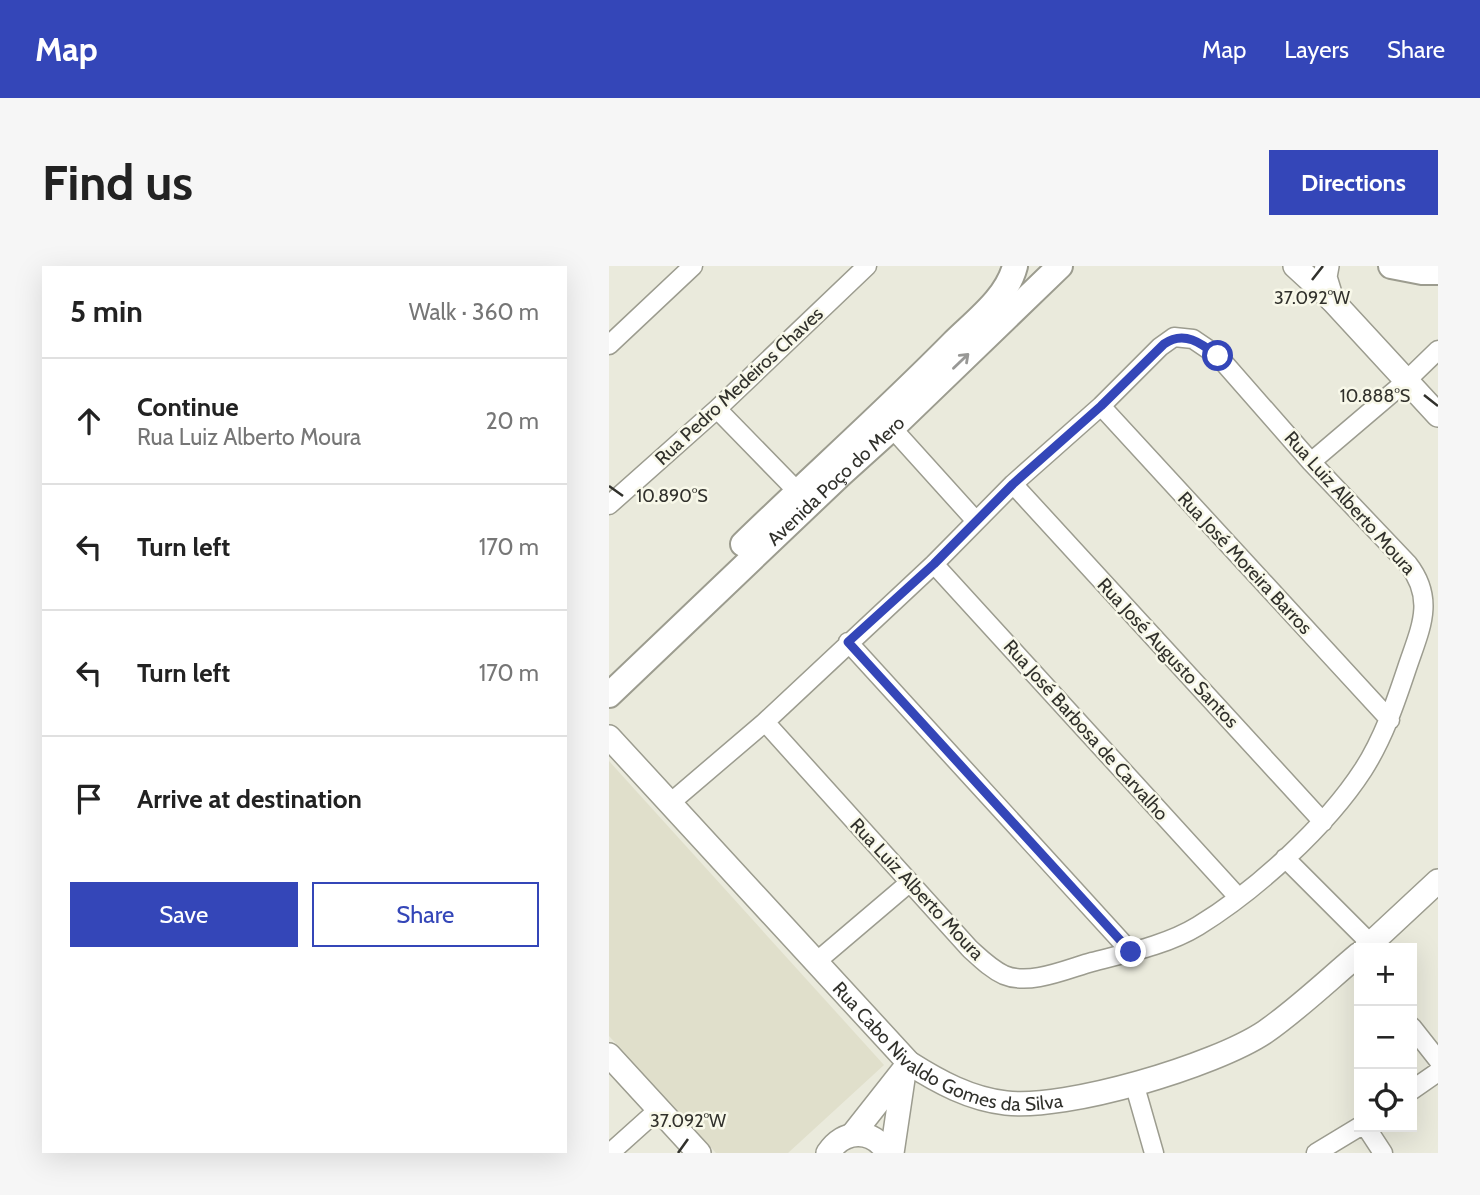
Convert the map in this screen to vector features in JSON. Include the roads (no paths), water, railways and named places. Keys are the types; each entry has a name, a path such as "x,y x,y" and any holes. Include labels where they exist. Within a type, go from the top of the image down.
{"main road":[{"name":"Avenida Poço do Mero","path":"609,672 916,381 997,299 1010,281 1015,266"},
{"name":"Avenida Poço do Mero","path":"609,695 1060,266"},
{"path":"1391,266 1438,272"}],"street":[{"path":"609,345 693,266"},
{"name":"Rua Pedro Medeiros Chaves","path":"609,505 717,409 867,266"},
{"path":"1294,266 1332,300 1438,415"},
{"path":"1327,266 1325,277 1332,300"},
{"name":"Rua Luiz Alberto Moura","path":"765,722 970,949 1004,975 1024,978 1043,975 1131,952 1196,927 1285,858 1323,822 1363,771 1389,720 1424,612 1423,592 1417,576 1311,462 1218,356 1193,339 1174,337 1160,347 1101,406"},
{"path":"1311,462 1438,351"},
{"path":"669,804 765,722 934,564 1013,484 1101,406"},
{"name":"Rua José Moreira Barros","path":"1101,406 1389,720"},
{"path":"717,409 797,491"},
{"path":"892,428 976,521"},
{"name":"Rua José Augusto Santos","path":"1013,484 1323,822"},
{"name":"Rua José Barbosa de Carvalho","path":"934,564 1238,897"},
{"path":"848,642 1131,952"},
{"name":"Rua Cabo Nivaldo Gomes da Silva","path":"609,737 816,962 906,1066 961,1092 1006,1103 1036,1104 1133,1083 1222,1054 1262,1033 1300,1006 1354,960"},
{"path":"1285,858 1354,943"},
{"name":"Rua Cabo Nivaldo Gomes da Silva","path":"1373,943 1438,881"},
{"path":"816,962 909,883"},
{"path":"1417,1033 1438,1060"},
{"path":"609,1055 699,1153"},
{"path":"828,1153 843,1138 853,1134 906,1066"},
{"path":"890,1153 906,1066"},
{"path":"1417,1087 1438,1072"},
{"path":"1133,1083 1154,1153"},
{"path":"610,1153 659,1109"},
{"path":"1316,1153 1354,1130"},
{"path":"1369,1132 1383,1153"},
{"path":"853,1134 873,1137 890,1153"}]}
